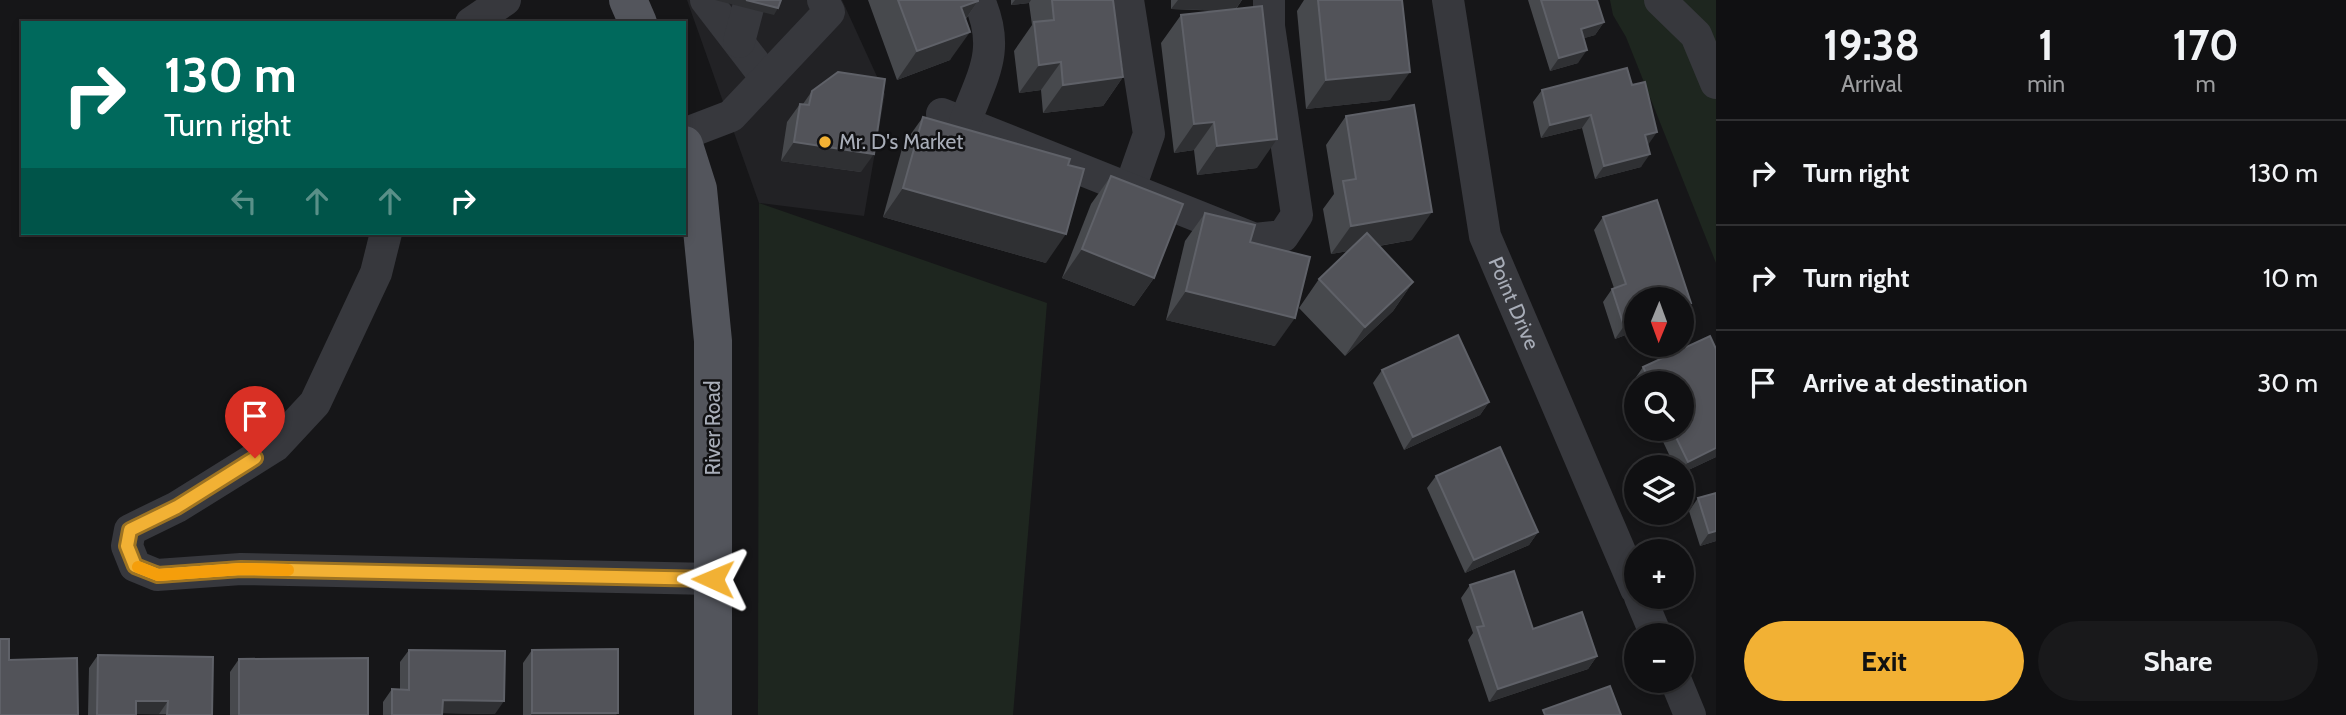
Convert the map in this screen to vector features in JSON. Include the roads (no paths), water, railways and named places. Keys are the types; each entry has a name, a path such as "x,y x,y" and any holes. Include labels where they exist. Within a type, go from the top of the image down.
{"main road":[{"path":"628,0 637,21"},
{"name":"River Road","path":"686,151 698,189 713,341 713,715"}],"street":[{"path":"474,21 505,0"},
{"path":"706,0 766,78"},
{"path":"686,133 731,116 829,12 824,0"},
{"path":"979,0 990,25 990,56 953,118 1255,239 1283,236 1297,215 1269,26 1269,0"},
{"path":"1128,0 1149,134 1130,188"},
{"name":"Point Drive","path":"1448,0 1485,236 1624,561"},
{"path":"1660,0 1696,35 1716,83"},
{"path":"739,43 748,8"},
{"path":"386,235 376,273 316,403 275,446 177,507 130,530 127,546 135,566 158,575 241,569 713,579"},
{"path":"1681,693 1690,715"}],"place":[{"name":"Mr. D's Market","path":"825,142"}]}
